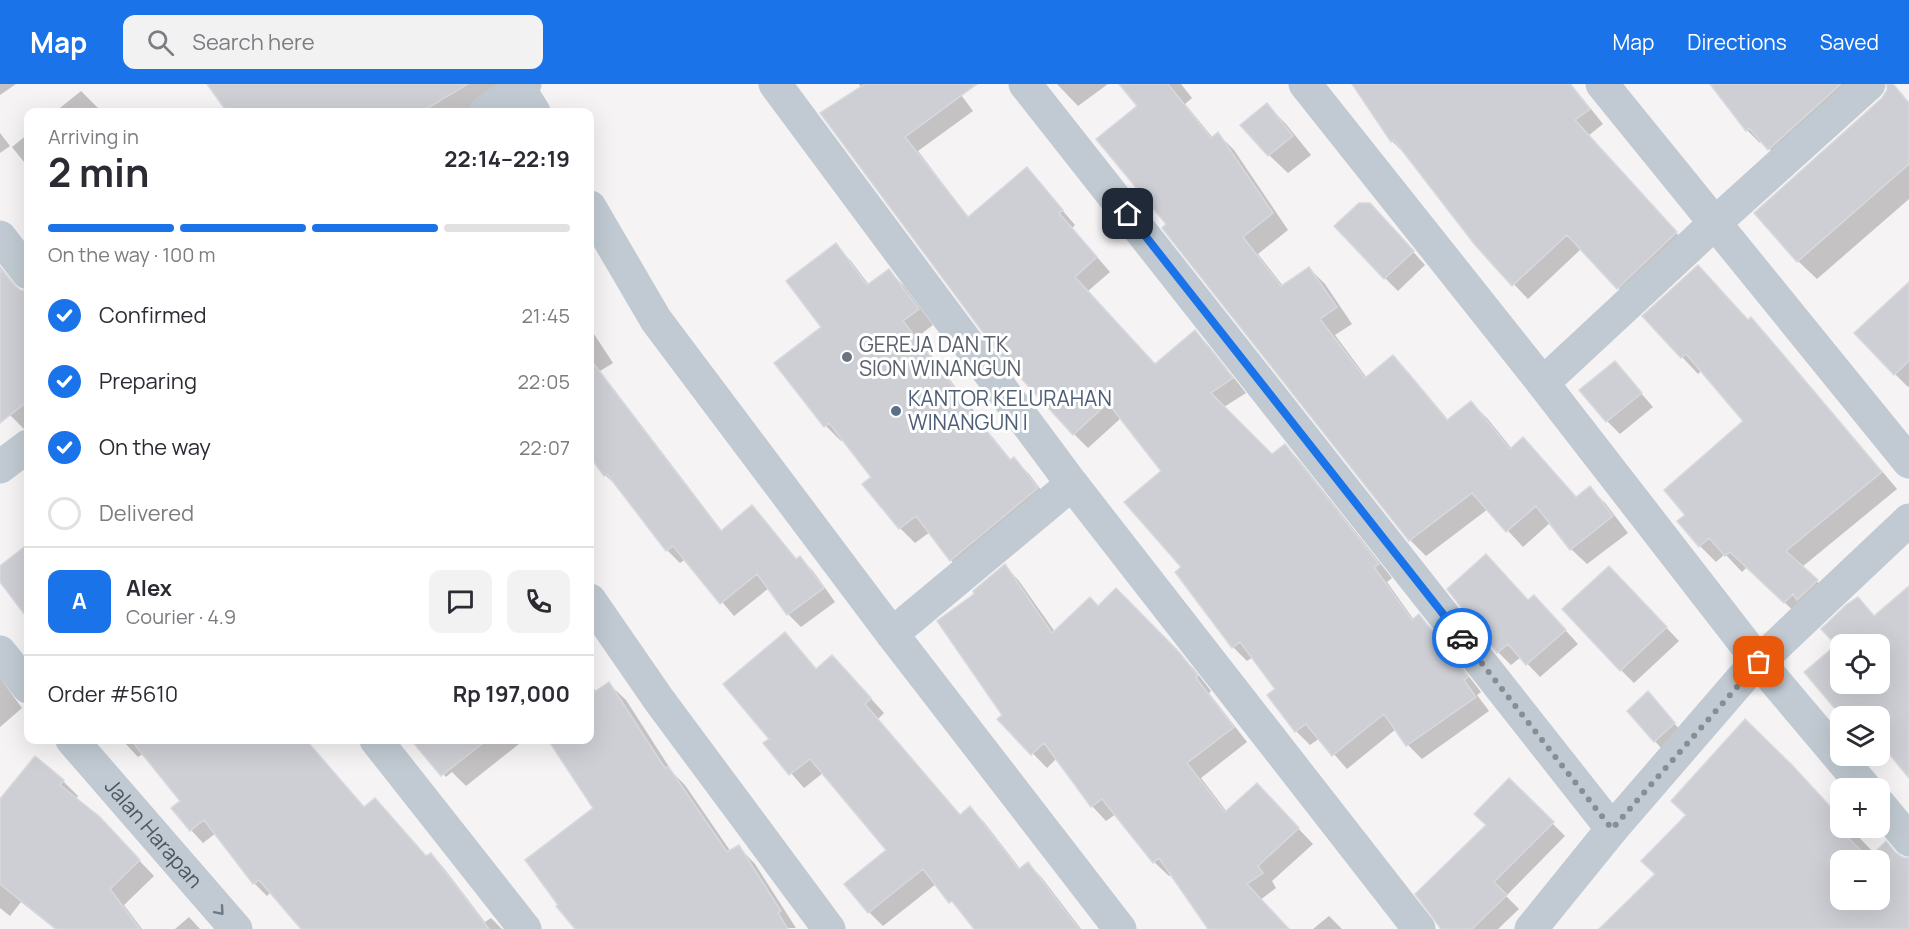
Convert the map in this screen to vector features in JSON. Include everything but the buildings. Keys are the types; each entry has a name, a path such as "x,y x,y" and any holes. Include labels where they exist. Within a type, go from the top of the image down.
{"street":[{"path":"775,84 1072,484 1419,929"},
{"path":"1025,84 1612,829"},
{"path":"1305,84 1759,662 1857,778"},
{"path":"1602,84 1909,462"},
{"path":"1542,383 1869,84"},
{"path":"495,108 526,95"},
{"path":"594,214 657,320 892,634 1120,929"},
{"path":"0,237 24,268"},
{"path":"0,467 24,449"},
{"path":"892,634 1072,484"},
{"path":"1531,929 1612,829 1759,662 1909,520"},
{"path":"594,606 659,700 829,929"},
{"path":"0,652 24,682"},
{"name":"Jalan Harapan","path":"75,744 236,929"},
{"path":"379,744 525,929"},
{"path":"1890,817 1909,840"}],"way so far":[{"path":"1462,638 1612,829 1745,675 1759,662"}],"place":[{"name":"GEREJA DAN TK SION WINANGUN","path":"847,357"},
{"name":"KANTOR KELURAHAN WINANGUN I","path":"896,411"}],"route":[{"path":"1128,214 1462,638"}]}
